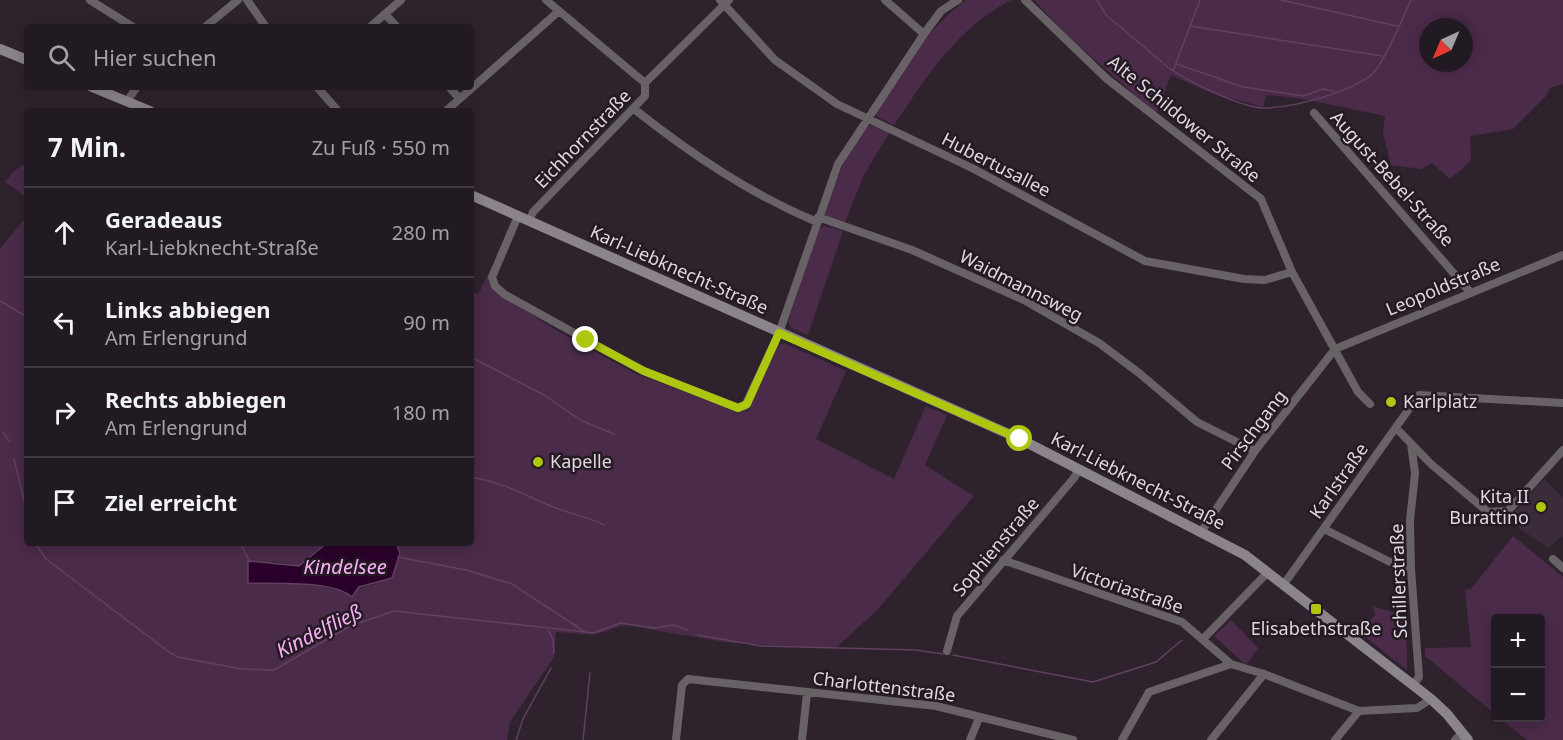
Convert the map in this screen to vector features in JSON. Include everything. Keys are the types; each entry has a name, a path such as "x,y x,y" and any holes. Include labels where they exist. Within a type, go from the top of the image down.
{"street":[{"path":"90,0 128,24"},
{"path":"209,24 238,0"},
{"path":"247,0 264,24"},
{"path":"373,24 401,0"},
{"path":"546,0 645,83"},
{"path":"885,0 924,34"},
{"path":"779,333 836,170 867,117 924,34 941,11 958,0"},
{"name":"Alte Schildower Straße","path":"1025,0 1107,79 1261,200 1292,272 1358,392 1370,404"},
{"name":"Hubertusallee","path":"724,1 754,40 800,80 837,104 972,168 1145,261 1244,279 1265,280 1292,272"},
{"name":"Eichhornstraße","path":"724,1 645,83 645,96 634,109 533,212 524,218 492,276 495,286 504,294 644,371 742,408 747,404 779,333"},
{"path":"474,85 559,11"},
{"path":"385,14 394,24"},
{"path":"0,49 24,59"},
{"path":"100,90 143,108"},
{"path":"127,101 134,90"},
{"path":"320,90 335,108"},
{"path":"452,90 459,98"},
{"path":"449,108 468,90"},
{"name":"Waidmannsweg","path":"634,109 678,143 734,180 818,220 912,250 1024,300 1099,343 1197,422 1255,451"},
{"name":"August-Bebel-Straße","path":"1314,113 1470,292"},
{"name":"Karl-Liebknecht-Straße","path":"474,196 1020,439 1245,555 1431,699 1462,738"},
{"name":"Leopoldstraße","path":"1335,349 1563,255"},
{"name":"Pirschgang","path":"1201,532 1255,451 1335,349"},
{"name":"Karlstraße","path":"1284,585 1419,395 1563,404"},
{"path":"1396,428 1431,464 1488,512 1508,511 1563,450"},
{"name":"Schillerstraße","path":"1411,444 1415,473 1410,521 1411,569 1419,677 1413,685"},
{"path":"1415,473 1431,464"},
{"name":"Sophienstraße","path":"947,651 957,616 1074,478 1079,469"},
{"path":"1324,529 1404,569 1411,569"},
{"path":"1553,559 1563,568"},
{"name":"Victoriastraße","path":"1003,560 1182,622 1204,638 1231,664"},
{"path":"1204,638 1268,572"},
{"path":"1122,740 1149,692 1231,664 1264,674 1359,711 1417,708 1431,699"},
{"path":"1211,740 1264,674"},
{"name":"Charlottenstraße","path":"676,740 682,685 688,679 936,706 1073,740"},
{"path":"802,740 807,693"},
{"path":"1335,740 1359,711"},
{"path":"970,740 979,718"}],"shaded area":[{"path":"966,0 1011,0 992,11 959,39 931,71 894,125 877,117 875,111 927,37"},
{"path":"1034,0 1563,0 1563,84 1550,88 1546,96 1513,129 1470,136 1471,161 1450,179 1432,163 1421,169 1391,165 1383,133 1385,116 1281,96 1266,95 1263,107 1211,93 1171,75 1156,114 1066,34"},
{"path":"872,125 889,133 864,175 845,222 827,217 824,212 843,165 865,127"},
{"path":"24,164 24,196 5,182 14,171"},
{"path":"24,220 24,546 323,546 299,566 270,561 317,586 347,593 392,578 398,562 398,546 474,546 474,292 478,295 490,270 489,282 495,291 554,329 636,374 740,412 748,411 778,345 784,343 846,371 816,439 894,479 926,406 947,415 925,465 974,496 879,608 836,648 731,643 625,625 593,635 556,632 554,657 510,722 507,740 0,740 0,249"},
{"path":"824,226 843,231 808,335 791,328 788,321 818,230"},
{"name":"Kita II Burattino","path":"1544,479 1563,498 1563,535 1549,548 1511,523 1510,517"},
{"path":"1513,536 1563,577 1563,740 1527,740 1504,722 1545,722 1545,614 1491,614 1491,711 1425,656 1425,648 1471,647 1465,590 1471,589"},
{"path":"1373,606 1395,613 1406,611 1407,670 1360,633 1375,615"},
{"path":"1231,620 1258,648 1246,665 1214,636"}],"water":[{"name":"Kindelsee","path":"323,546 397,546 400,553 392,578 359,587 352,597 318,585 248,583 248,561 299,566"}],"waterway":[{"path":"1097,0 1106,15 1162,62"},
{"path":"1173,71 1200,0"},
{"path":"1281,0 1397,26"},
{"path":"1164,64 1212,92 1254,107 1276,107 1306,102 1351,86 1373,73 1388,50 1411,0"},
{"path":"1190,26 1382,56"},
{"path":"1177,64 1243,87 1304,96 1323,89 1334,91"},
{"path":"0,301 24,315"},
{"path":"474,359 544,395 582,421 614,434"},
{"name":"Kindelfließ","path":"3,432 9,441"},
{"name":"Kindelfließ","path":"14,459 24,500"},
{"path":"474,478 503,485 558,509 604,525"},
{"name":"Kindelfließ","path":"37,546 46,559 169,652 178,657 242,669 274,670 350,626 394,611 594,633 620,623 654,628 674,625 688,630"},
{"path":"242,546 250,562"},
{"path":"398,557 466,570 512,584 585,632"},
{"path":"549,631 553,640 554,653"},
{"path":"698,635 761,646 916,650 943,654"},
{"path":"953,655 1093,682 1156,662 1182,640"},
{"name":"Kindelfließ","path":"516,740 523,719 551,668"},
{"name":"Kindelfließ","path":"583,740 590,673"}],"place":[{"name":"Karlplatz","path":"1391,402"},
{"name":"Kapelle","path":"538,462"},
{"name":"Kita II Burattino","path":"1541,507"},
{"name":"Elisabethstraße","path":"1316,609"}],"route":[{"path":"586,340 644,371 742,408 747,404 779,333 1020,439"}]}
